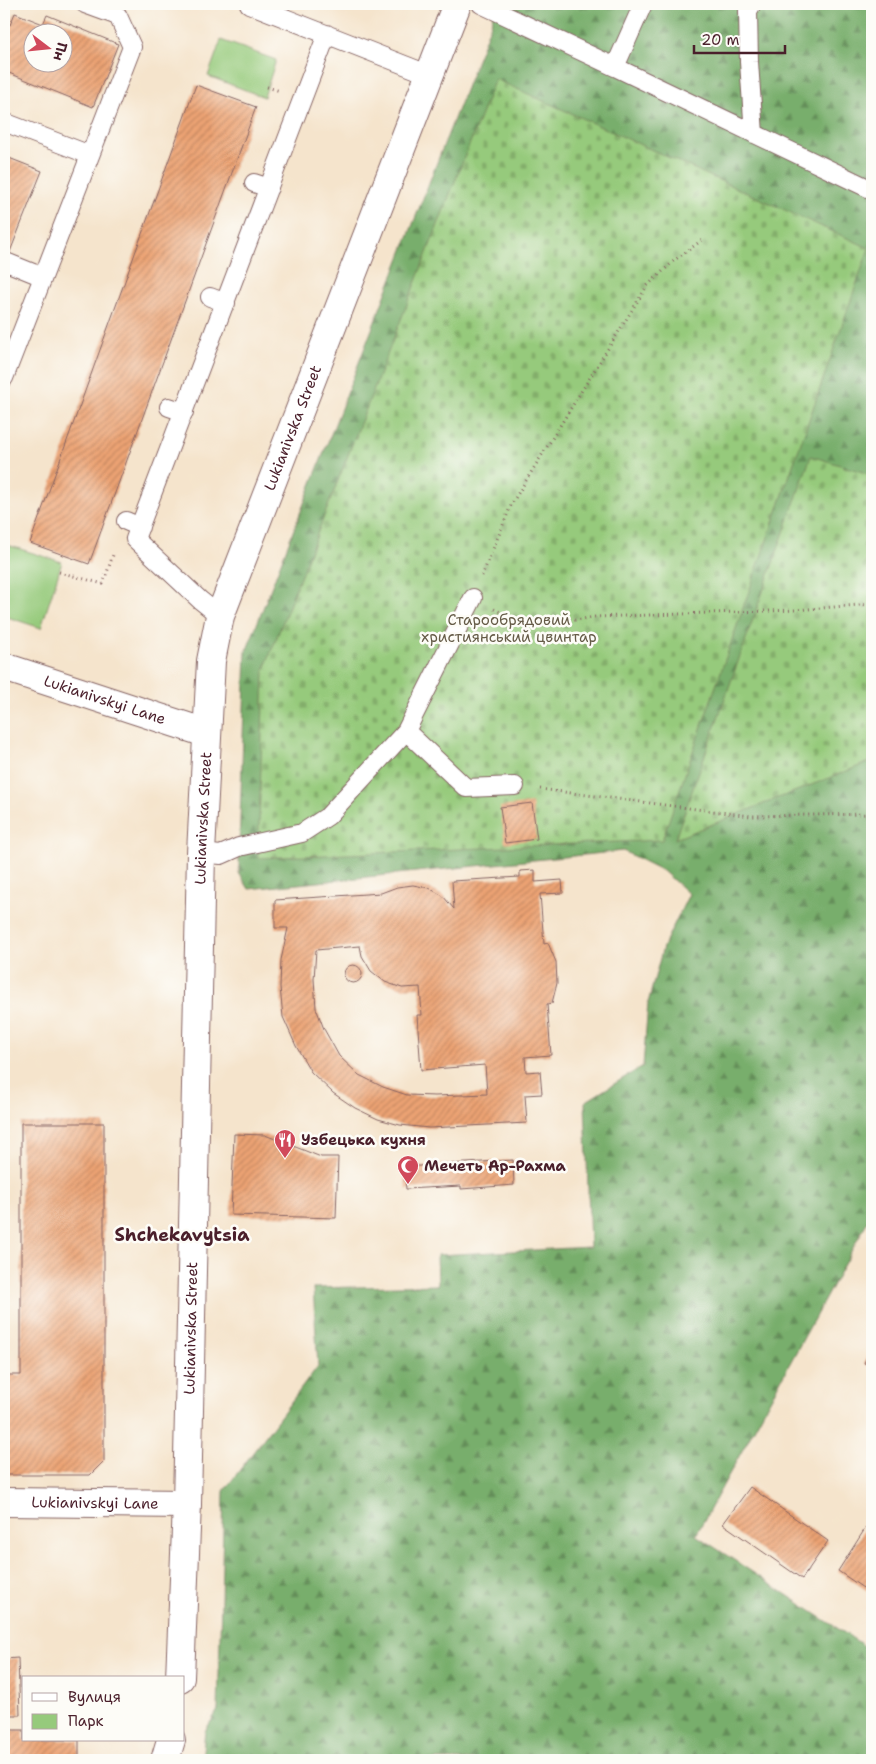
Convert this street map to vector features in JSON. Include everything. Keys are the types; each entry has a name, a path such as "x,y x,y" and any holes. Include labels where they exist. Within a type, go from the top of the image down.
{"street":[{"name":"Lukianivska Street","path":"180,1676 187,1504 201,853 210,661 220,616 458,4"},
{"name":"Lukianivskyi Lane","path":"4,668 206,733"},
{"name":"Lukianivskyi Lane","path":"4,1502 187,1504"},
{"path":"165,1760 170,1742"}],"lane":[{"path":"4,378 132,46 118,16 85,4"},
{"path":"249,4 430,75"},
{"path":"481,4 872,190"},
{"path":"615,67 643,4"},
{"path":"752,4 748,11 754,134"},
{"path":"220,616 200,600 135,539 133,524 261,185 327,34"},
{"path":"4,122 90,155"},
{"path":"6,262 43,277"},
{"path":"201,853 221,854 239,847 302,833 328,816 406,731 473,598"},
{"path":"406,731 466,788 515,786"}],"path":[{"path":"705,238 676,259 647,286 512,504 473,598 531,627 595,617 795,610 872,604"},
{"path":"59,572 103,584"},
{"path":"515,786 751,816 872,814"}],"green space":[{"path":"495,4 872,4 872,1213 696,1535 872,1651 872,1760 202,1760 205,1731 218,1710 224,1491 318,1366 313,1288 438,1285 437,1255 590,1247 585,1102 643,1066 648,1003 663,947 689,894 663,871 623,851 249,889 239,873 246,652 491,24"},
{"path":"221,40 276,60 264,97 208,76"},
{"name":"Старообрядовий християнський цвинтар","path":"495,79 869,248 662,840 258,858 264,670"},
{"path":"811,456 872,475 872,761 675,839"},
{"path":"4,544 62,562 41,628 4,616"}],"building":[{"path":"15,13 38,22 22,22 22,72 72,72 72,25 118,44 93,107 4,71 4,23 10,25"},
{"path":"47,15 64,22 44,22"},
{"path":"196,85 256,107 89,564 30,543"},
{"path":"4,156 42,171 4,267"},
{"path":"532,803 537,839 505,843 500,807"},
{"path":"535,870 535,882 562,880 563,893 540,894 544,944 548,943 556,962 557,983 552,1003 547,1004 551,1055 525,1057 526,1072 540,1071 542,1094 525,1095 527,1123 429,1128 400,1125 378,1119 355,1108 333,1093 311,1072 296,1046 283,1017 280,987 281,960 288,928 275,928 275,900 381,893 397,887 413,885 429,888 443,896 454,909 452,881 520,877 520,871","holes":["360,946 362,956 371,971 385,982 402,988 420,987 422,1015 417,1015 421,1070 485,1065 487,1094 407,1095 383,1087 359,1075 339,1056 324,1029 316,1008 314,979 316,950"]},
{"path":"353,965 359,968 362,974 359,980 353,983 347,980 344,974 347,968"},
{"path":"21,1123 104,1123 104,1461 90,1475 4,1475 4,1375 21,1375"},
{"path":"234,1134 265,1135 321,1157 338,1157 336,1218 231,1215"},
{"path":"513,1160 514,1185 461,1189 461,1186 406,1189 404,1167"},
{"path":"872,1348 872,1367 864,1363"},
{"path":"750,1487 828,1541 802,1579 723,1524"},
{"path":"870,1521 872,1522 872,1594 838,1571"},
{"path":"18,1658 20,1715 8,1715 8,1730 22,1730 22,1742 79,1742 79,1760 4,1760 4,1659"}],"place":[{"name":"Узбецька кухня","path":"285,1159"},
{"name":"Мечеть Ар-Рахма","path":"408,1185"}],"district":[{"name":"Shchekavytsia","path":"182,1235"}]}
